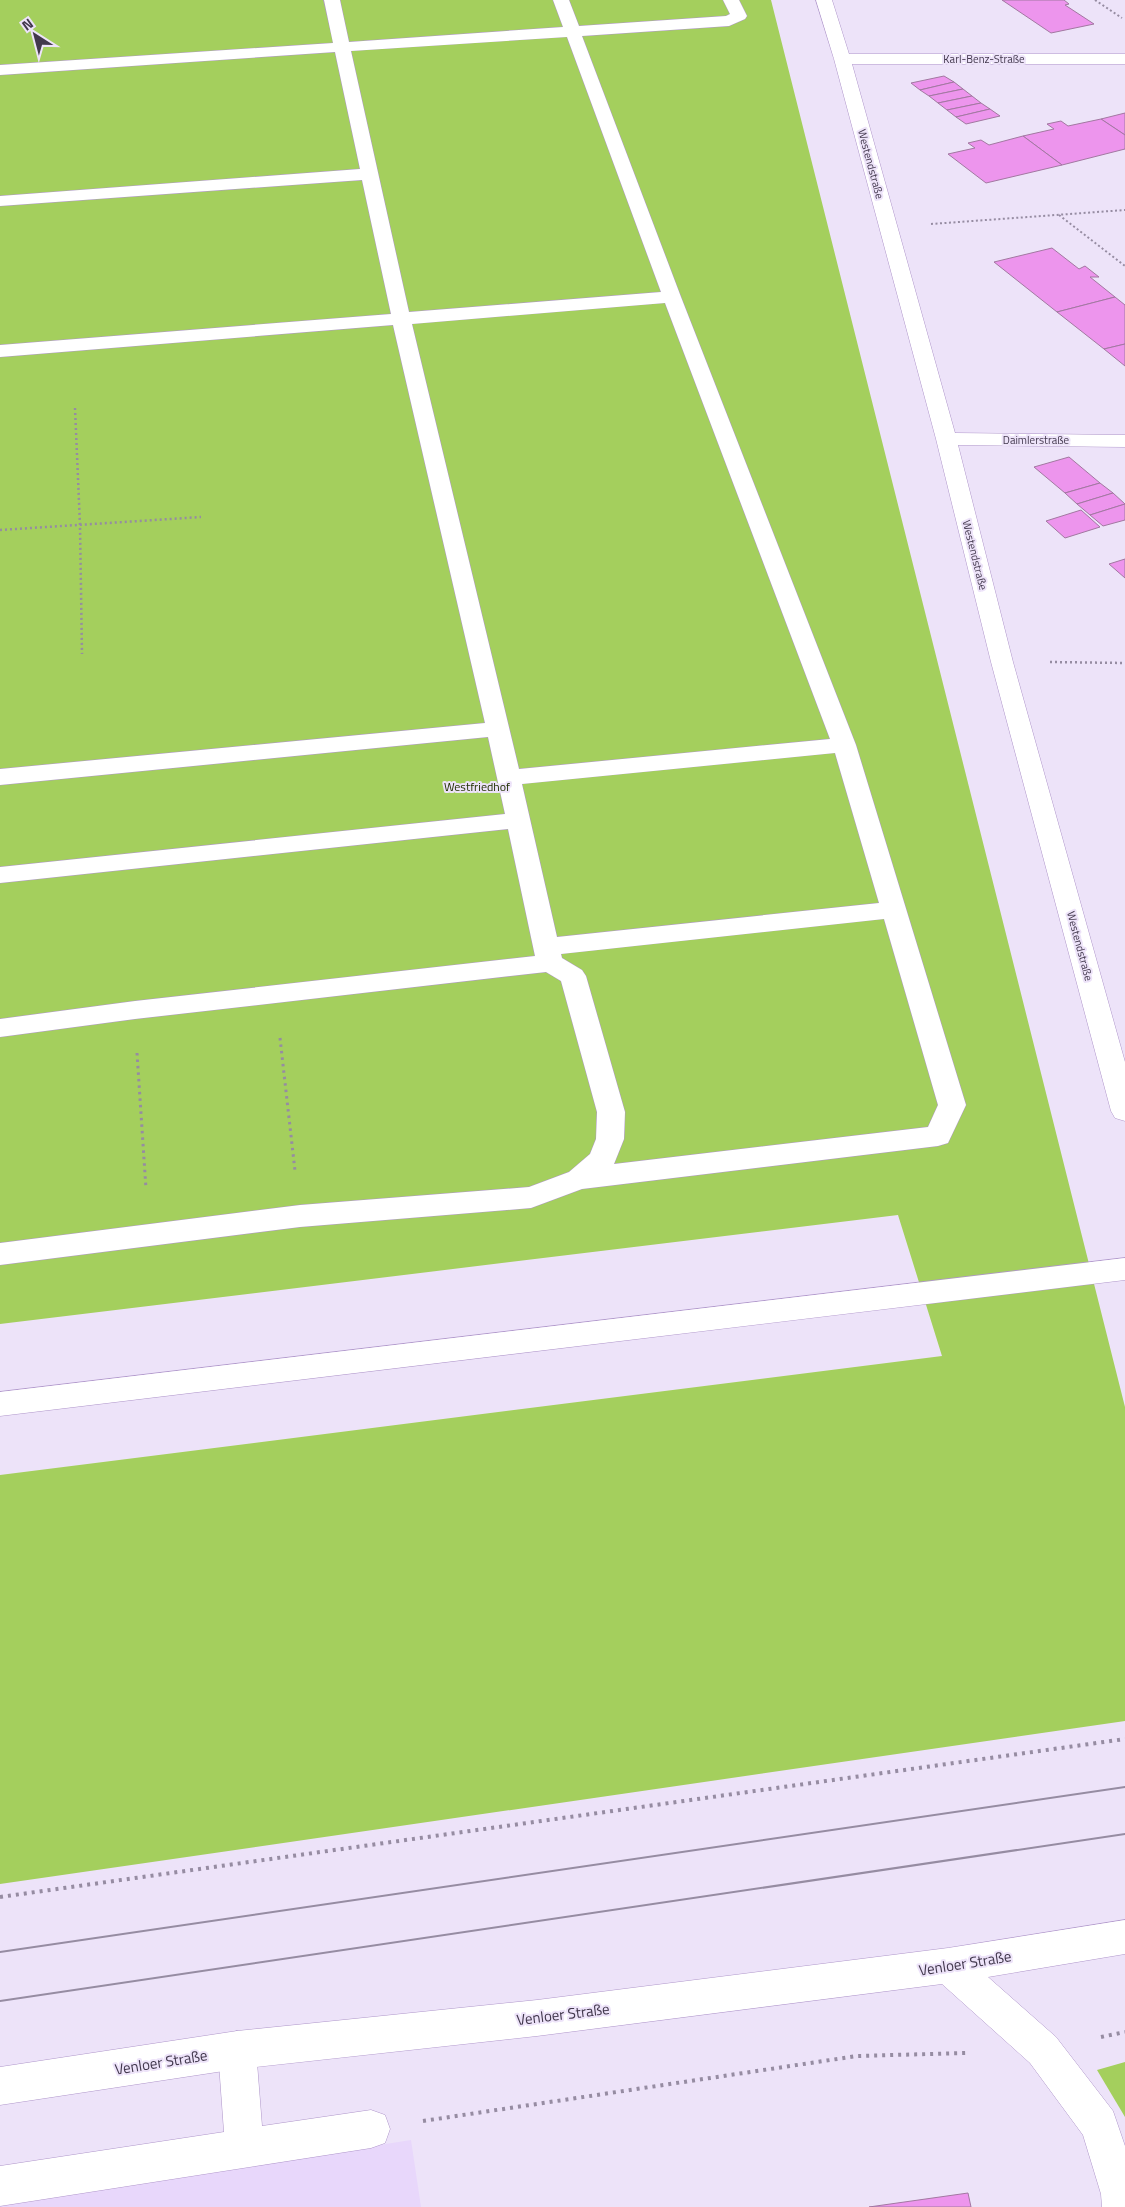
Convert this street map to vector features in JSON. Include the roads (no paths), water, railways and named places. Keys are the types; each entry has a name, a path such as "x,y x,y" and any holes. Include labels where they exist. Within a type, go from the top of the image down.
{"street":[{"path":"332,0 401,318 498,730 548,955 573,976 611,1112 610,1139 602,1160 579,1179"},
{"path":"0,1254 300,1216 532,1197 579,1179 938,1136 952,1105 844,745 672,297 575,33 561,0"},
{"path":"0,70 575,33 729,21 739,16 731,0"},
{"name":"Westendstraße","path":"824,0 842,59 946,440 1002,662 1123,1098"},
{"name":"Karl-Benz-Straße","path":"842,59 1125,59"},
{"path":"0,201 370,174"},
{"path":"0,351 672,297"},
{"name":"Daimlerstraße","path":"946,440 1125,441"},
{"path":"0,777 498,730"},
{"path":"509,778 844,745"},
{"path":"0,875 518,820"},
{"path":"0,1028 134,1010 274,996 548,955 893,910"},
{"path":"0,1404 1125,1269"},
{"name":"Venloer Straße","path":"0,2086 236,2050 537,2018 948,1966 1125,1938"},
{"path":"948,1966 1043,2050 1099,2125 1121,2194 1122,2207"},
{"path":"236,2050 245,2149"},
{"path":"0,2186 371,2129"}],"tram line":[{"path":"0,1952 1125,1787"},
{"path":"0,2001 1125,1834"}],"park label":[{"name":"Westfriedhof","path":"477,786"}]}
